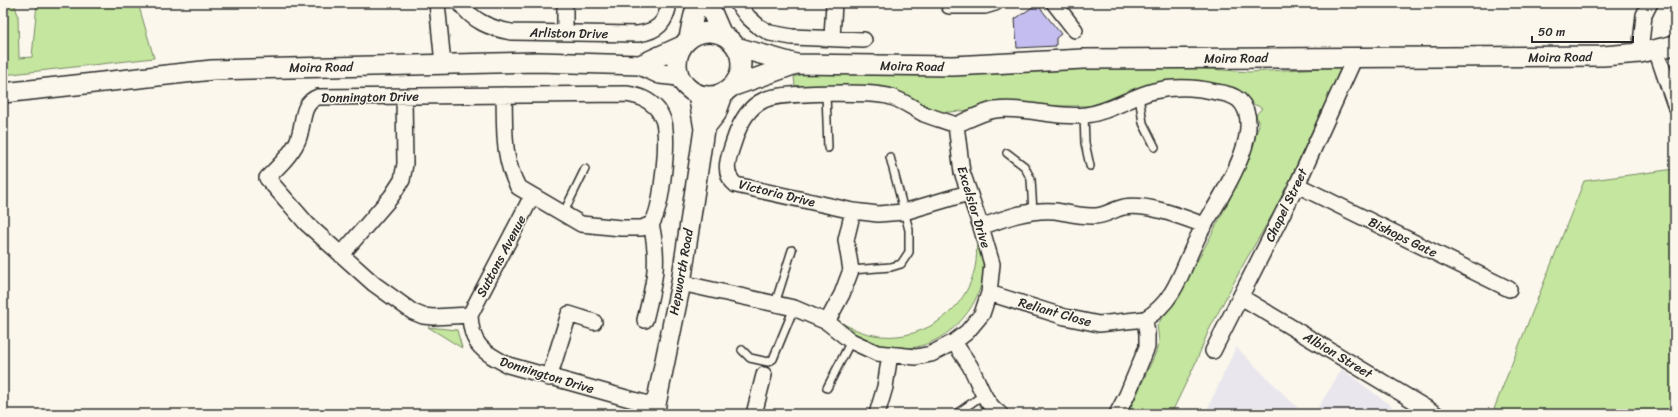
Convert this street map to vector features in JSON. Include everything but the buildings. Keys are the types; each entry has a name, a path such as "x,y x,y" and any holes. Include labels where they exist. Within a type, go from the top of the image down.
{"street":[{"path":"437,3 441,28 442,64"},
{"name":"Arliston Drive","path":"460,3 466,11 480,23 511,32 638,34 657,29 667,15 669,3"},
{"path":"565,3 565,32"},
{"path":"698,3 695,6 694,18 686,43 678,55 677,66 679,76 690,90 698,94 716,95 727,90 740,72 741,64 708,3"},
{"path":"737,3 748,17 758,26 770,33 792,37 864,40"},
{"path":"832,38 834,3"},
{"path":"948,3 949,6 985,6 995,3"},
{"path":"1054,3 1075,30"},
{"path":"1650,3 1644,15 1648,52 1675,105"},
{"path":"686,43 696,35 704,33 729,41"},
{"name":"Moira Road","path":"729,41 796,64 953,66 1083,58 1603,56 1648,52 1675,45"},
{"name":"Moira Road","path":"640,65 686,43"},
{"name":"Chapel Street","path":"1213,351 1297,186 1354,56"},
{"name":"Moira Road","path":"3,93 212,70 442,64 538,62 640,65 660,74 679,76"},
{"name":"Moira Road","path":"727,90 796,64"},
{"path":"956,125 995,110 1084,115 1109,109 1139,95 1172,88 1186,87 1201,88 1228,94 1239,100 1243,107 1247,117 1248,127 1241,157 1204,225 1171,294 1165,304 1156,313 1145,319 1147,347 1127,395 1117,414"},
{"name":"Hepworth Road","path":"704,129 716,114 727,90"},
{"name":"Donnington Drive","path":"651,224 655,220 660,200 665,130 663,120 652,104 642,97 626,94 404,96 324,95 313,99 308,103 304,110 297,141 289,154 267,178 307,224 374,284 413,312 423,316 433,317 470,315 473,336 486,354 508,365 654,410"},
{"name":"Hepworth Road","path":"654,410 681,283 704,129 698,94"},
{"name":"Victoria Drive","path":"956,125 924,113 908,104 890,97 875,94 783,96 764,100 747,114 739,126 726,163 731,181 736,185 853,211 878,214 904,212 968,193"},
{"path":"504,95 506,158 518,187 581,224 642,228 651,224 656,258 655,278 645,320"},
{"path":"342,255 391,197 402,180 406,164 404,96"},
{"name":"Excelsior Drive","path":"681,283 794,308 827,322 851,341 877,353 916,357 931,354 954,342 967,332 982,314 989,293 992,264 962,172 956,125"},
{"name":"Bishops Gate","path":"1297,186 1509,289"},
{"name":"Suttons Avenue","path":"470,315 532,196"},
{"path":"981,227 1006,218 1033,212 1055,211 1094,216 1131,207 1162,211 1204,225"},
{"path":"827,322 842,294 851,270 846,240 853,211"},
{"name":"Reliant Close","path":"989,293 1065,317 1099,324 1145,319"},
{"name":"Albion Street","path":"1240,297 1436,414"},
{"path":"548,378 569,314 594,322"},
{"path":"954,342 970,367 983,395 992,408 1000,414"},
{"path":"877,414 885,388 890,354"},
{"path":"754,414 764,375"}],"lane":[{"path":"826,94 828,148"},
{"path":"1139,95 1143,123 1155,148"},
{"path":"1084,115 1085,143 1090,166"},
{"path":"1007,153 1024,166 1031,179 1033,212"},
{"path":"851,270 891,267 901,264 909,252 909,230 890,158"},
{"path":"563,214 585,169"},
{"path":"774,304 792,250"},
{"path":"742,350 750,358 768,362 773,359 794,308"},
{"path":"827,388 851,341"},
{"path":"956,414 983,395"}],"shaded area":[{"path":"1236,347 1304,414 1205,414"},
{"path":"1342,369 1402,414 1314,414"}],"green space":[{"path":"3,3 14,3 18,15 19,58 32,57 37,3 138,3 154,58 3,75"},
{"path":"1184,67 1249,72 1340,67 1339,83 1313,129 1281,200 1244,263 1208,332 1196,362 1171,414 1128,414 1156,352 1159,341 1157,325 1178,297 1245,168 1259,125 1256,115 1262,108 1245,100 1137,89 1095,106 1051,106 1006,102 962,111 936,113 907,95 879,87 795,86 794,77 812,70 999,74 1101,68"},
{"path":"1675,169 1675,414 1492,414 1584,181"},
{"path":"974,220 982,254 983,274 979,290 972,305 962,319 950,331 936,340 920,346 904,349 875,344 857,335 841,324 840,322 857,330 874,335 906,335 935,323 948,314 959,303 967,290 975,268 976,241"},
{"path":"428,327 457,330 462,348"}]}
